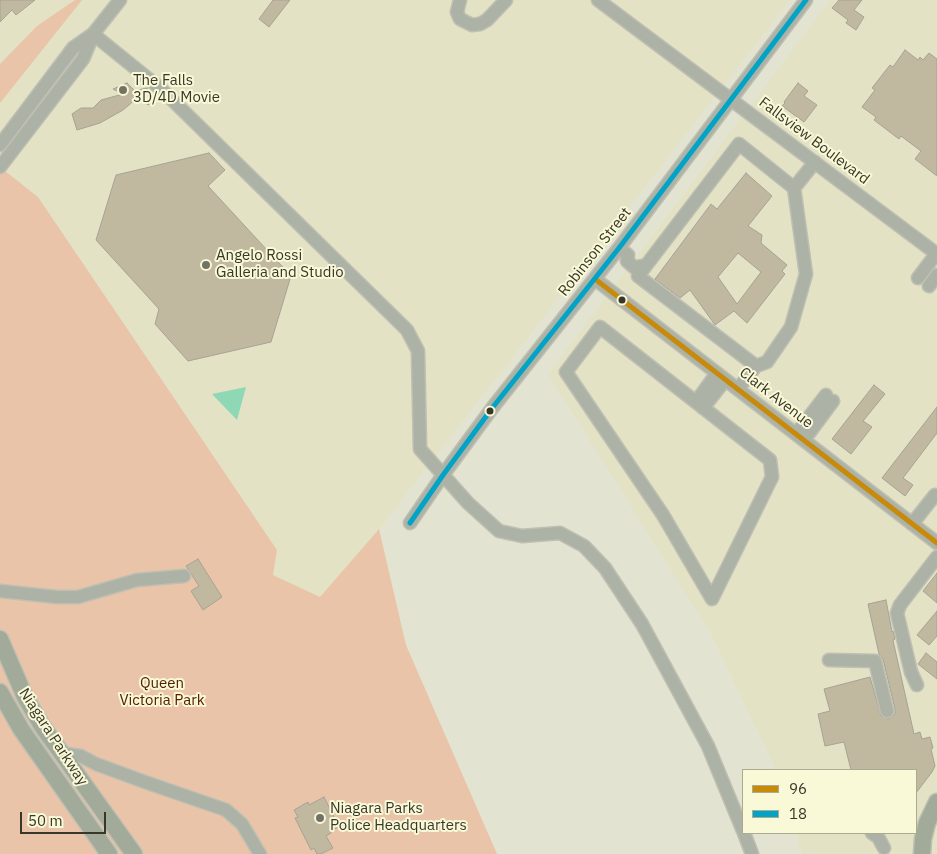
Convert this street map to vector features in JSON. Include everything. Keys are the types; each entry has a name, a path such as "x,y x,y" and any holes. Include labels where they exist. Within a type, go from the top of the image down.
{"main road":[{"name":"Niagara Parkway","path":"0,639 25,697 42,726 134,854"},
{"name":"Niagara Parkway","path":"0,692 21,729 109,854"},
{"path":"922,854 927,823 937,802"}],"street":[{"path":"0,145 74,48 93,34 120,0"},
{"path":"460,0 456,12 464,23 472,25 487,20 506,0"},
{"name":"Fallsview Boulevard","path":"598,0 937,254"},
{"name":"Robinson Street","path":"410,523 493,407 595,279 624,252 806,0"},
{"path":"0,167 83,59 93,34"},
{"path":"93,34 161,89 407,330 418,351 420,449 468,504 499,530 522,536 560,533 584,546 605,568 642,624 708,746 742,827"},
{"path":"738,389 756,366 767,362 792,327 806,274 794,188 739,144 642,267 638,276 756,366"},
{"path":"794,188 815,162"},
{"path":"624,252 627,261 635,268 642,267"},
{"path":"937,254 923,282 937,275"},
{"name":"Clark Avenue","path":"595,279 937,543"},
{"path":"600,327 700,405 770,460 772,477 712,599 664,515 566,372 600,327"},
{"path":"700,405 721,376"},
{"path":"800,437 829,398"},
{"path":"912,524 935,495"},
{"path":"917,685 911,672 897,613 900,605 937,557"},
{"path":"0,591 57,597 78,597 137,580 184,576"},
{"path":"829,660 875,661 887,711"},
{"path":"62,752 81,756 96,764 226,810 242,824 260,854"},
{"path":"745,834 752,854"},
{"path":"874,834 878,837 884,848"}],"shaded area":[{"path":"0,0 790,0 379,529 320,597 273,575 277,550 38,197 0,167"},
{"path":"830,0 937,0 937,854 802,854 796,834 917,834 917,769 776,769 711,634 548,374"},
{"path":"246,387 237,420 212,394"}],"green space":[{"path":"75,0 82,0 0,103 0,64 37,26"},
{"name":"Queen Victoria Park","path":"0,167 38,197 277,550 273,575 320,597 379,529 406,645 497,854 0,854"}],"building":[{"path":"0,0 35,0 16,15 12,10 0,22"},
{"path":"273,0 290,0 269,27 259,19"},
{"path":"839,0 862,0 854,10 864,17 856,30 846,23 848,20 832,8"},
{"path":"905,50 918,60 920,57 923,60 929,53 937,59 937,176 915,159 921,151 901,136 899,139 874,120 876,117 862,107 875,90 872,88 890,65 893,67"},
{"path":"127,83 135,91 148,89 140,95 149,105 136,99 123,110 100,123 77,130 72,114 81,108 93,108 101,100 123,94 113,89"},
{"path":"798,83 808,91 804,96 817,105 804,122 782,106"},
{"path":"209,153 225,170 208,186 291,276 271,342 188,361 155,324 159,309 96,240 116,175"},
{"path":"746,173 772,196 748,226 762,235 761,243 787,265 782,271 785,274 747,323 734,311 715,325 690,290 680,298 655,279 711,204 717,209","holes":["738,253 761,272 737,304 718,277"]},
{"path":"874,385 885,394 863,421 872,427 851,454 832,439"},
{"path":"937,407 937,433 903,478 913,485 905,496 882,478"},
{"path":"198,559 222,597 203,610 191,591 199,586 186,566"},
{"path":"937,573 937,603 923,591"},
{"path":"886,600 914,734 920,732 922,739 930,737 933,748 931,749 935,766 917,792 917,769 851,769 844,742 825,746 818,714 830,711 824,689 870,677 881,716 888,719 895,714 868,604"},
{"path":"937,611 937,636 929,645 917,635"},
{"path":"926,653 937,662 937,679 918,664"},
{"name":"Niagara Parks Police Headquarters","path":"324,797 339,827 330,831 331,833 326,836 333,848 317,854 314,848 311,850 295,818 298,817 294,810 308,802 309,805"}],"transit line":[{"name":"18","path":"410,523 493,407 619,248 806,0"},
{"name":"96","path":"595,279 937,543"}],"place":[{"name":"The Falls 3D/4D Movie","path":"123,90"},
{"name":"Angelo Rossi Galleria and Studio","path":"206,265"},
{"name":"Niagara Parks Police Headquarters","path":"320,818"}]}
